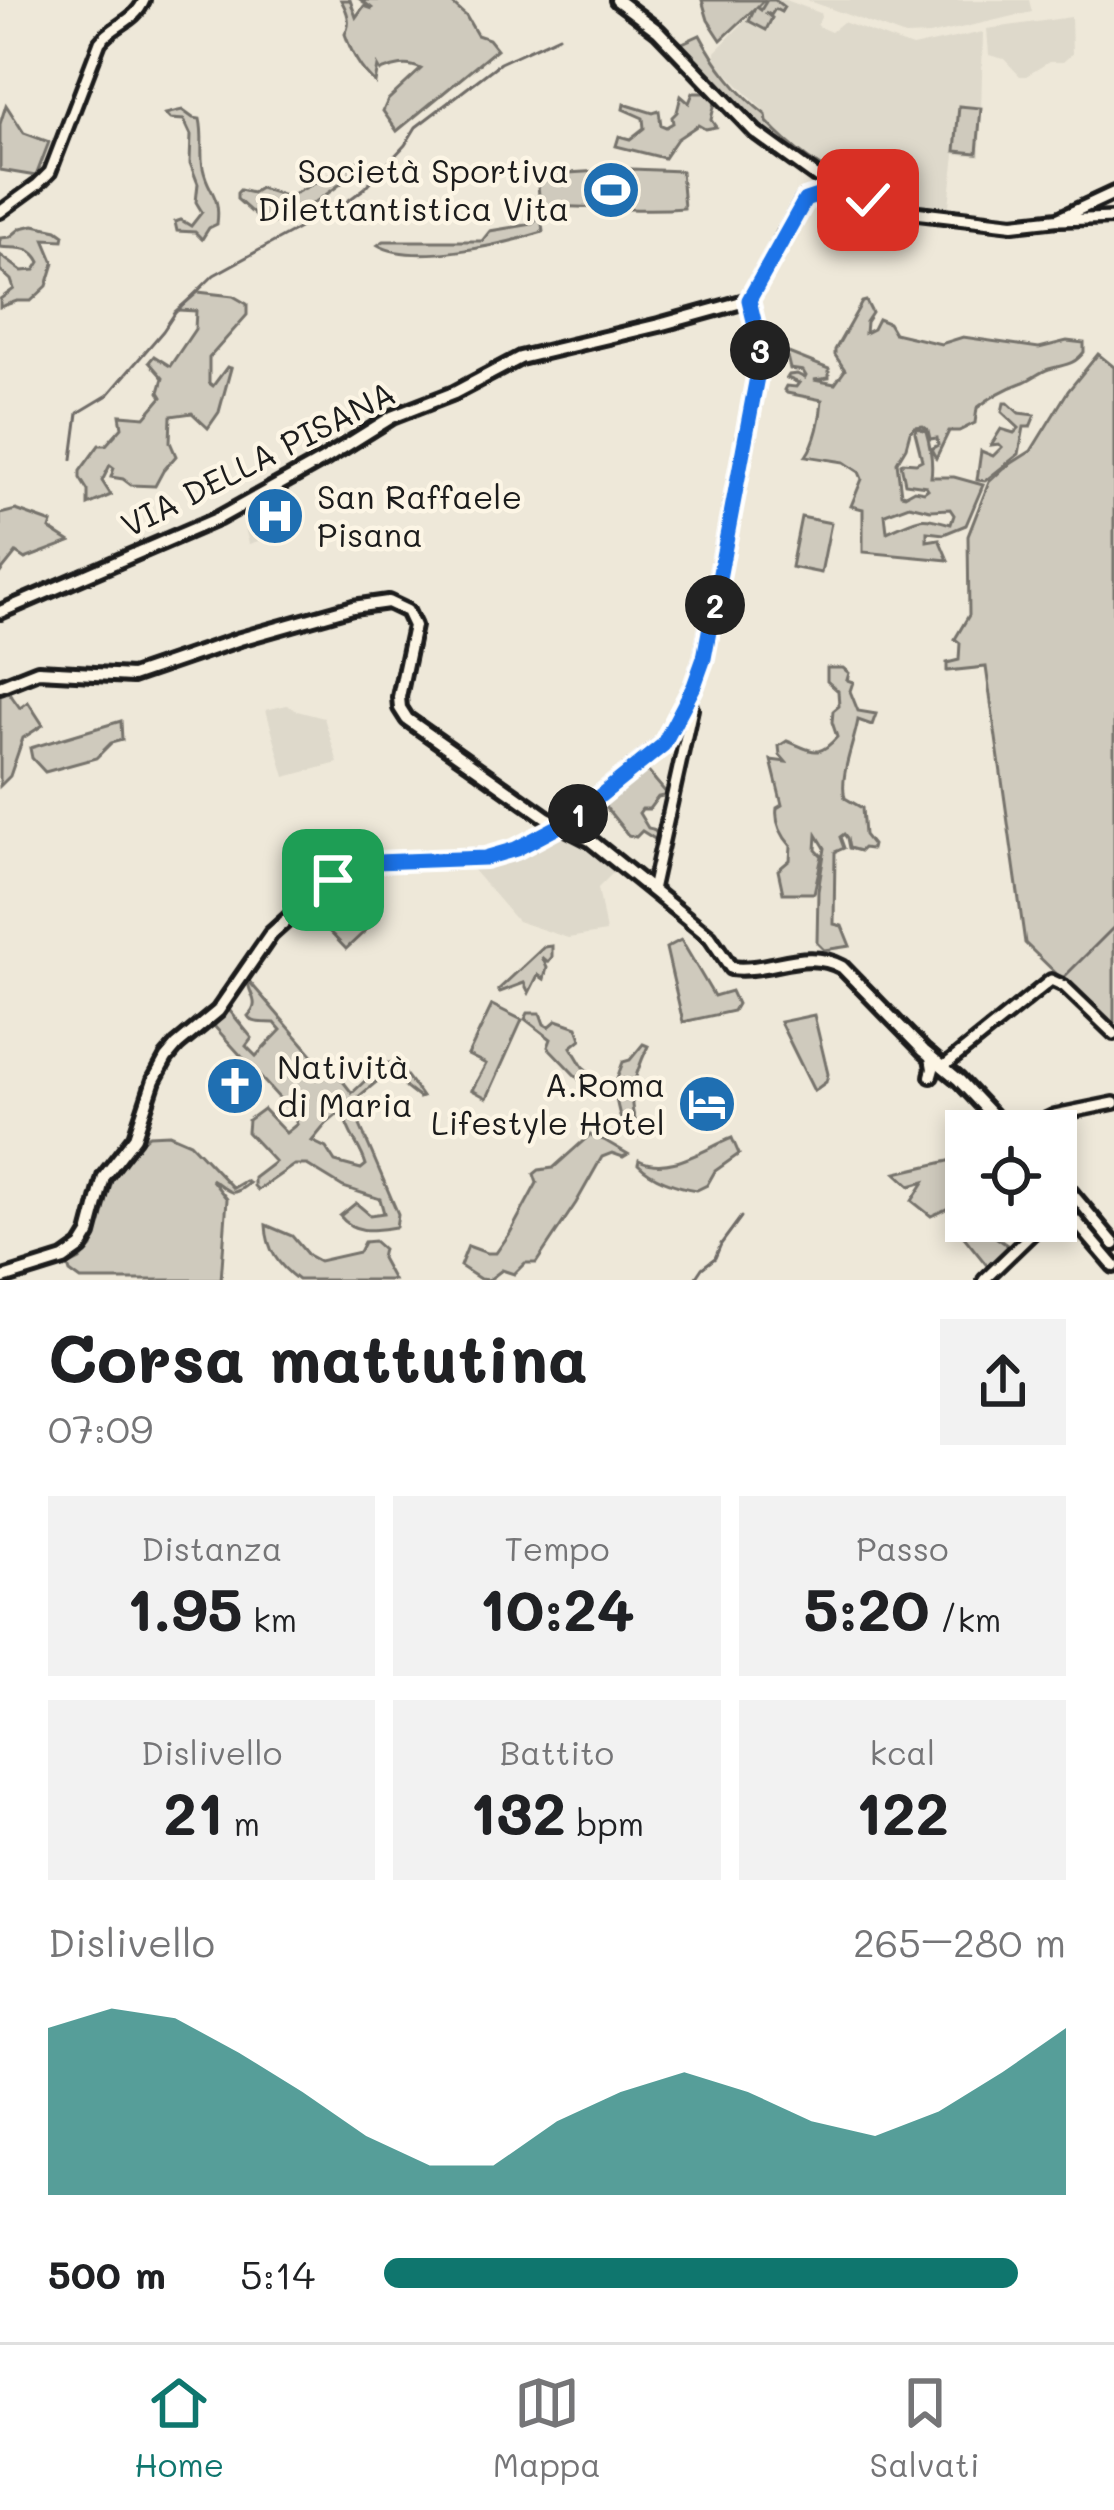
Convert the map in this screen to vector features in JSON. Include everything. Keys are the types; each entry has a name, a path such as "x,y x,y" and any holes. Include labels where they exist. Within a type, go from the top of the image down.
{"main road":[{"path":"617,0 661,34 755,131 835,190 910,213 1009,224 1079,215 1114,193"},
{"path":"0,1280 74,1255 86,1241 103,1178 138,1130 166,1058 215,1014 262,944 315,894 339,876 376,862 490,857 508,852 562,826 663,745 688,699 705,652 760,361 749,300 802,202 835,190"},
{"name":"VIA DELLA PISANA","path":"2,609 219,518 392,416 449,396 520,358 749,300"},
{"path":"0,686 38,670 127,677 224,644 385,602 400,606 414,626 399,698 403,714 547,818 585,837"},
{"path":"575,816 575,825 585,837 712,939 730,967 808,958 834,962 986,1110"},
{"path":"546,835 585,837"},
{"path":"931,1058 931,1076"},
{"path":"1077,1199 1114,1244"},
{"path":"1077,1224 1114,1266"}],"street":[{"path":"0,212 50,172 100,42 134,17 144,0"},
{"path":"815,195 821,190 820,179"},
{"path":"1079,215 1114,218"},
{"path":"652,890 691,719 693,706 688,699"},
{"path":"546,835 547,818"},
{"path":"943,1066 1045,983 1055,981 1114,1034"},
{"path":"1077,1110 1114,1102"},
{"path":"984,1280 1023,1242"}],"shaded area":[{"path":"341,0 350,0 356,17 364,6 373,9 361,0 448,0 466,16 477,35 489,39 497,49 397,131 383,111 388,100 421,69 406,65 381,71 378,66 375,83 345,34 348,17"},
{"path":"702,0 764,0 757,7 761,10 767,0 775,0 784,7 771,15 765,12 772,18 766,30 749,21 755,8 721,40"},
{"path":"765,0 786,0 820,13 817,26 831,32 843,22 912,47 983,32 980,156 955,154 948,214 899,207 830,184 817,175 817,163 782,138 767,121 767,114 715,61 715,52"},
{"path":"807,0 1029,0 1032,12 905,36"},
{"path":"1071,17 1072,54 1063,62 1049,62 1020,76 1004,59 989,55 987,29"},
{"path":"700,35 728,78 766,115 776,132 818,165 853,184 851,189 826,179 779,148 676,46"},
{"path":"693,93 706,93 715,102 711,120 716,127 698,125 677,139 664,158 616,146 619,136 630,139 644,128 643,118 623,109 624,104 659,111 661,125 666,127 673,123 681,96 689,103"},
{"path":"6,105 24,133 49,142 36,176 0,170 0,124"},
{"path":"959,106 981,108 977,153 955,151"},
{"path":"182,110 200,119 203,168 217,206 217,224 202,239 195,232 177,231 175,222 191,226 202,212 190,163 191,135 184,120 165,114"},
{"path":"364,158 365,165 330,192 280,221 266,225 237,199 240,190 252,193 260,188 288,197"},
{"name":"Società Sportiva Dilettantistica Vita","path":"681,171 684,208 540,206 537,175"},
{"path":"541,216 543,232 483,247 413,254 378,245 384,241 482,241 490,231 532,224"},
{"path":"34,225 64,235 63,240 44,239 54,263 47,286 31,301 0,307 0,299 14,289 0,270 0,255 22,271 35,270 40,262 28,250 0,247 0,238"},
{"path":"198,292 233,296 247,304 247,315 209,358 213,386 231,368 219,412 208,428 192,413 171,416 170,442 176,456 155,486 131,485 111,477 114,468 110,465 102,481 111,495 88,505 80,471 99,445 106,445 122,427 120,415 145,417 162,397 163,378 149,362 154,356 170,366 195,329 196,311 177,310"},
{"path":"866,301 872,313 865,333 878,319 894,333 941,344 963,337 1039,348 1067,341 1084,343 1084,352 1072,362 1045,370 977,408 975,423 949,431 936,458 931,449 938,445 937,438 930,439 928,430 923,426 915,427 910,432 897,462 901,494 928,489 905,483 901,464 922,460 918,428 926,431 931,477 983,485 966,525 944,534 927,532 927,541 939,539 948,560 863,552 863,509 851,506 862,479 859,472 844,462 806,456 822,400 784,390 799,383 789,375 806,376 790,369 786,352 829,369 829,378 814,380 835,384 845,370 835,350","holes":["909,505 950,509 951,524 919,519 887,532 885,514"]},
{"path":"1098,354 1114,367 1114,1030 1025,943 986,667 947,671 947,663 959,660 960,643 955,639 969,615 968,536 989,482 1031,451 1068,391"},
{"path":"1004,403 1019,413 1035,415 1030,427 1024,427 1019,454 985,481 977,480 981,451 993,456 1002,447 991,445 1001,429 1014,433 1019,428 1002,412"},
{"name":"San Raffaele Pisana","path":"286,486 306,526 249,544 245,528 251,505"},
{"path":"16,510 52,523 50,529 70,542 25,559 16,553 0,573 0,514"},
{"path":"801,517 831,523 821,573 791,567"},
{"path":"827,668 849,673 858,711 876,714 872,725 858,720 844,780 845,798 862,808 864,835 871,849 849,848 844,834 840,837 844,848 835,852 834,924 842,926 850,946 824,950 817,943 825,848 817,835 816,850 822,856 814,893 783,893 778,870 790,860 791,846 778,824 777,808 782,805 771,760 786,762 779,746 787,741 819,751 837,737 832,722 839,706 838,691 827,681"},
{"path":"5,687 20,708 28,702 43,725 23,738 10,776 0,786 0,689"},
{"path":"287,705 324,718 338,763 285,777 266,710"},
{"path":"121,721 122,740 111,743 96,758 45,772 32,758 30,748"},
{"path":"644,767 668,795 639,813 659,836 658,841 642,831 636,837 628,835 600,800"},
{"path":"556,836 582,840 617,869 598,888 606,932 568,938 517,921 466,862 499,860"},
{"path":"340,882 379,918 346,949 307,908"},
{"path":"681,940 714,996 731,991 737,1004 733,1011 683,1022 666,948"},
{"path":"552,946 548,962 542,957 547,968 544,979 538,975 529,993 524,983 498,990 544,947"},
{"path":"248,980 323,1067 338,1075 352,1093 389,1063 402,1070 422,1097 406,1088 400,1077 387,1073 312,1141 326,1148 335,1162 361,1169 366,1165 344,1115 351,1110 398,1214 396,1227 366,1230 346,1222 340,1216 356,1203 370,1215 384,1213 380,1199 343,1187 307,1165 294,1165 258,1190 254,1186 254,1178 275,1162 247,1132 248,1120 263,1109 286,1133 297,1124 290,1110 214,1026 230,1011 252,1038 246,1046 256,1056 281,1030 275,1023 256,1022 248,1016 254,1002"},
{"path":"492,1005 522,1020 487,1098 472,1090 486,1064 468,1055"},
{"path":"528,1013 540,1013 549,1027 557,1020 577,1027 581,1039 571,1047 583,1067 600,1081 602,1096 594,1095 548,1047 551,1039 525,1019"},
{"path":"814,1015 828,1074 814,1091 780,1022"},
{"path":"643,1044 648,1046 632,1099 640,1129 637,1136 623,1124 615,1087 623,1062"},
{"path":"169,1134 190,1143 233,1188 249,1183 229,1192 211,1179 227,1199 221,1280 81,1280 68,1266 92,1247 110,1184 149,1135"},
{"path":"590,1135 628,1154 602,1157 536,1263 525,1263 514,1274 502,1270 489,1280 460,1266 468,1246 496,1253 537,1183 534,1174 553,1168"},
{"path":"732,1138 739,1154 697,1190 665,1181 638,1164 639,1160 674,1163"},
{"path":"945,1162 945,1210 931,1216 912,1201 924,1182 910,1186 896,1173"},
{"path":"266,1225 292,1236 319,1261 359,1252 364,1242 374,1241 383,1249 381,1258 393,1280 298,1280 275,1256"},
{"path":"968,1242 1003,1242 1013,1249 989,1268"}],"waterway":[{"path":"72,459 78,413 108,395 175,313 214,275 345,203 365,188 416,127 500,63 559,36"},
{"path":"1063,978 1114,927"},
{"path":"694,1280 715,1258 741,1217"}],"tram line":[{"path":"1077,1208 1114,1254"}],"place":[{"name":"Società Sportiva Dilettantistica Vita","path":"611,190"},
{"name":"San Raffaele Pisana","path":"275,516"},
{"name":"Natività di Maria","path":"235,1086"},
{"name":"A.Roma Lifestyle Hotel","path":"707,1104"}],"route":[{"path":"333,880 376,862 485,858 516,849 569,821 665,742 698,676 714,607 760,361 749,300 805,200 835,190 868,200"}]}
